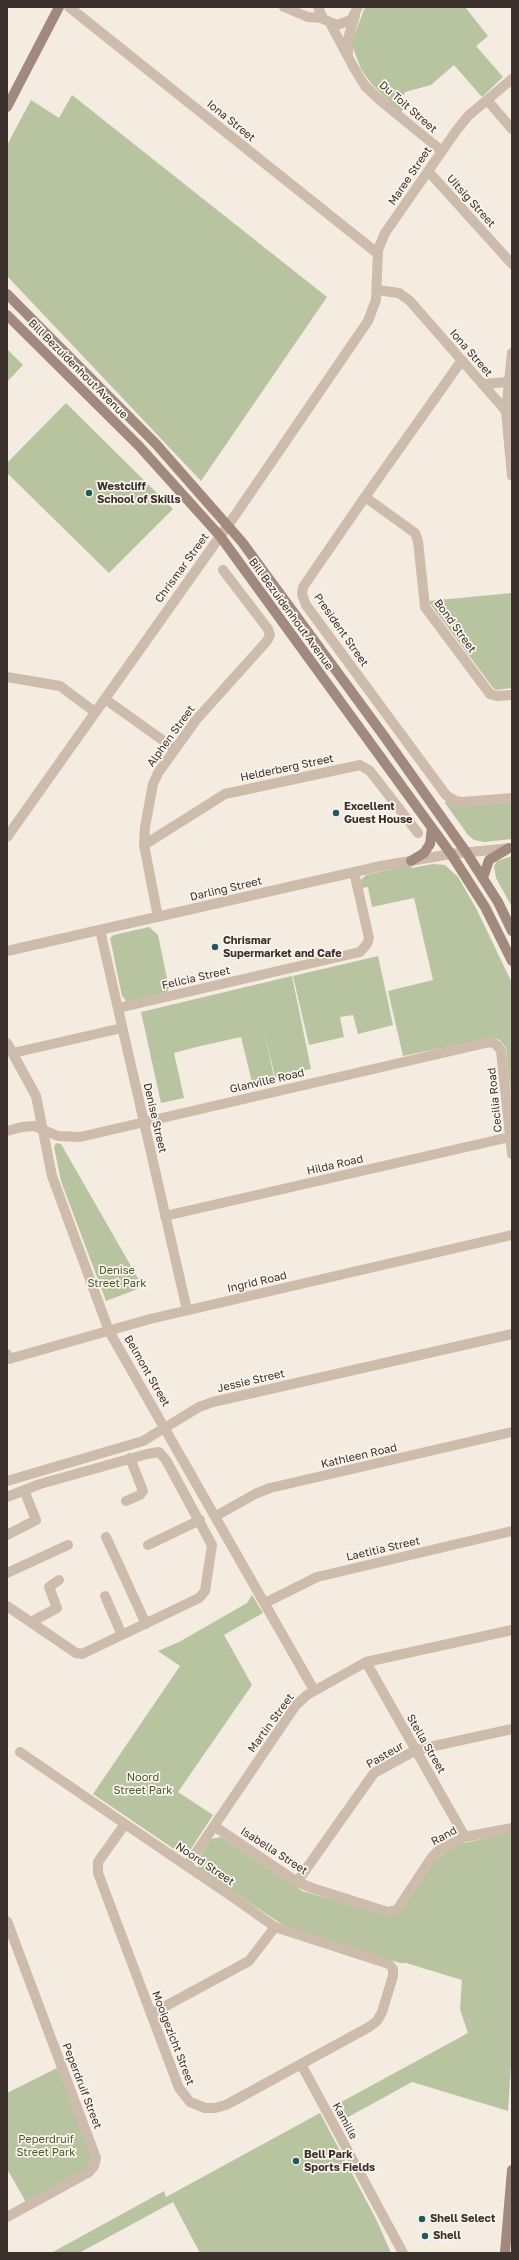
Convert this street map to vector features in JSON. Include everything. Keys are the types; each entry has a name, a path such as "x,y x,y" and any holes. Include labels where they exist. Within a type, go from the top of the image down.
{"main road":[{"path":"7,107 59,7"},
{"name":"Bill Bezuidenhout Avenue","path":"7,294 132,419 228,524 384,736 466,852 498,902 512,931"},
{"name":"Bill Bezuidenhout Avenue","path":"7,315 139,446 220,536 451,854 485,907 512,961"},
{"path":"411,862 424,853 430,844 432,828"},
{"path":"483,878 489,860 511,848"},
{"path":"505,2253 512,2170"}],"street":[{"name":"Iona Street","path":"69,7 377,254"},
{"path":"286,7 308,18 344,24 356,11"},
{"name":"Du Toit Street","path":"318,7 356,72 370,90 442,151"},
{"name":"Du Toit Street","path":"349,59 348,39 356,11"},
{"name":"Maree Street","path":"374,310 377,290 377,254 385,233 468,116 512,79"},
{"path":"487,100 512,128"},
{"name":"Uitsig Street","path":"428,171 512,264"},
{"name":"Iona Street","path":"377,290 396,292 408,299 506,411"},
{"name":"Chrismar Street","path":"7,837 220,536 368,321 374,310"},
{"name":"President Street","path":"462,360 303,587 303,600 446,795 452,799 462,802 512,798"},
{"path":"512,360 508,382 506,411 512,476"},
{"path":"482,384 508,382"},
{"name":"Bond Street","path":"365,497 415,533 418,541 424,604 490,694 496,696 512,694"},
{"name":"Alphen Street","path":"158,917 144,845 145,826 153,784 158,773 196,720 269,638 268,629 223,570"},
{"path":"7,677 60,686 95,712"},
{"path":"105,699 175,749"},
{"name":"Helderberg Street","path":"144,845 225,794 360,765 370,770 418,833"},
{"name":"Darling Street","path":"7,951 354,872 451,854 511,848"},
{"name":"Felicia Street","path":"118,1008 360,952 366,947 369,938 354,872"},
{"name":"Denise Street","path":"100,930 187,1310"},
{"path":"13,1054 122,1028"},
{"name":"Belmont Street","path":"7,1043 36,1096 52,1176 109,1331 166,1428 314,1690"},
{"name":"Glanville Road","path":"7,1131 22,1127 34,1126 58,1136 76,1137 486,1043 497,1045"},
{"name":"Cecilia Road","path":"497,1045 502,1054 512,1154"},
{"name":"Hilda Road","path":"165,1216 510,1137"},
{"name":"Ingrid Road","path":"8,1356 187,1310 512,1235"},
{"name":"Jessie Street","path":"7,1482 143,1441 199,1408 213,1402 512,1334"},
{"name":"Kathleen Road","path":"216,1516 255,1494 270,1488 512,1432"},
{"path":"7,1497 24,1490 154,1452 163,1455 200,1520 212,1545 203,1594 197,1600 79,1654 7,1606"},
{"path":"126,1501 140,1494 143,1490 130,1458"},
{"path":"7,1535 36,1520 24,1490"},
{"path":"148,1545 200,1520"},
{"name":"Laetitia Street","path":"265,1603 317,1577 512,1531"},
{"path":"106,1537 146,1624"},
{"path":"7,1573 68,1545"},
{"path":"31,1622 57,1608 49,1586 59,1580"},
{"path":"105,1596 122,1635"},
{"name":"Martin Street","path":"187,1866 296,1705 314,1690 366,1662 512,1630"},
{"name":"Stella Street","path":"366,1662 465,1837"},
{"name":"Pasteur","path":"297,1882 368,1778 382,1768 416,1750 512,1728"},
{"name":"Noord Street","path":"20,1752 275,1927 385,1961 392,1966"},
{"name":"Mooigezicht Street","path":"125,1824 96,1867 179,2088 186,2098 200,2107 215,2108 226,2105 369,2027 376,2021 382,2012 393,1976 392,1966"},
{"name":"Isabella Street","path":"214,1826 297,1882 376,1909 392,1911"},
{"name":"Rand","path":"392,1911 399,1907 436,1852 465,1837 512,1828"},
{"name":"Peperdruif Street","path":"7,1920 96,2158 94,2166 86,2174 7,2217"},
{"path":"151,2014 249,1961 275,1927"},
{"name":"Kamille","path":"301,2064 403,2253"}],"green space":[{"path":"365,7 465,7 488,36 476,46 503,77 482,97 454,65 431,85 405,92 400,103 404,109 400,113 370,82 361,69 353,48 353,39"},
{"path":"72,95 327,297 201,481 7,276 7,145 31,100 59,118"},
{"path":"7,349 23,365 7,382"},
{"path":"66,403 173,509 109,573 7,473 7,463"},
{"path":"512,593 512,688 497,690 494,689 428,601"},
{"path":"446,801 512,802 512,839 484,842 474,840 468,835 445,803"},
{"path":"512,856 512,907 496,878 494,866 497,861"},
{"path":"433,864 445,865 458,877 477,910 512,983 512,1108 506,1048 500,1040 492,1038 403,1056 388,991 433,980 414,898 372,907 368,887 362,888 360,881 366,875 410,865 412,868"},
{"path":"149,927 158,935 169,988 167,992 127,1002 122,996 110,938 114,935"},
{"path":"378,956 393,1025 358,1034 353,1015 340,1017 344,1037 309,1045 293,976"},
{"path":"292,976 311,1069 275,1077 265,1035 274,1077 252,1082 241,1037 196,1047 174,1053 184,1098 161,1103 141,1012"},
{"name":"Denise Street Park","path":"56,1143 61,1144 143,1287 106,1301 61,1181 54,1147"},
{"name":"Noord Street Park","path":"252,1595 263,1613 224,1635 252,1685 178,1792 213,1815 189,1852 180,1853 93,1794 180,1666 158,1651 179,1642 247,1603"},
{"path":"512,1832 512,2050 508,2111 412,2082 341,2121 338,2119 332,2107 468,2033 460,2009 462,1980 406,1963 400,1963 286,1927 199,1869 197,1861 211,1839 221,1837 302,1891 387,1915 435,1860 448,1850 461,1844"},
{"name":"Peperdruif Street Park","path":"59,2067 91,2154 91,2162 86,2169 26,2202 7,2169 7,2093"},
{"name":"Bell Park Sports Fields","path":"320,2113 377,2221 391,2253 200,2253 173,2202 79,2253 51,2253 164,2191 166,2197"}],"place":[{"name":"Westcliff School of Skills","path":"89,493"},
{"name":"Excellent Guest House","path":"336,813"},
{"name":"Chrismar Supermarket and Cafe","path":"215,947"},
{"name":"Bell Park Sports Fields","path":"296,2161"},
{"name":"Shell Select","path":"422,2219"},
{"name":"Shell","path":"425,2236"}]}
